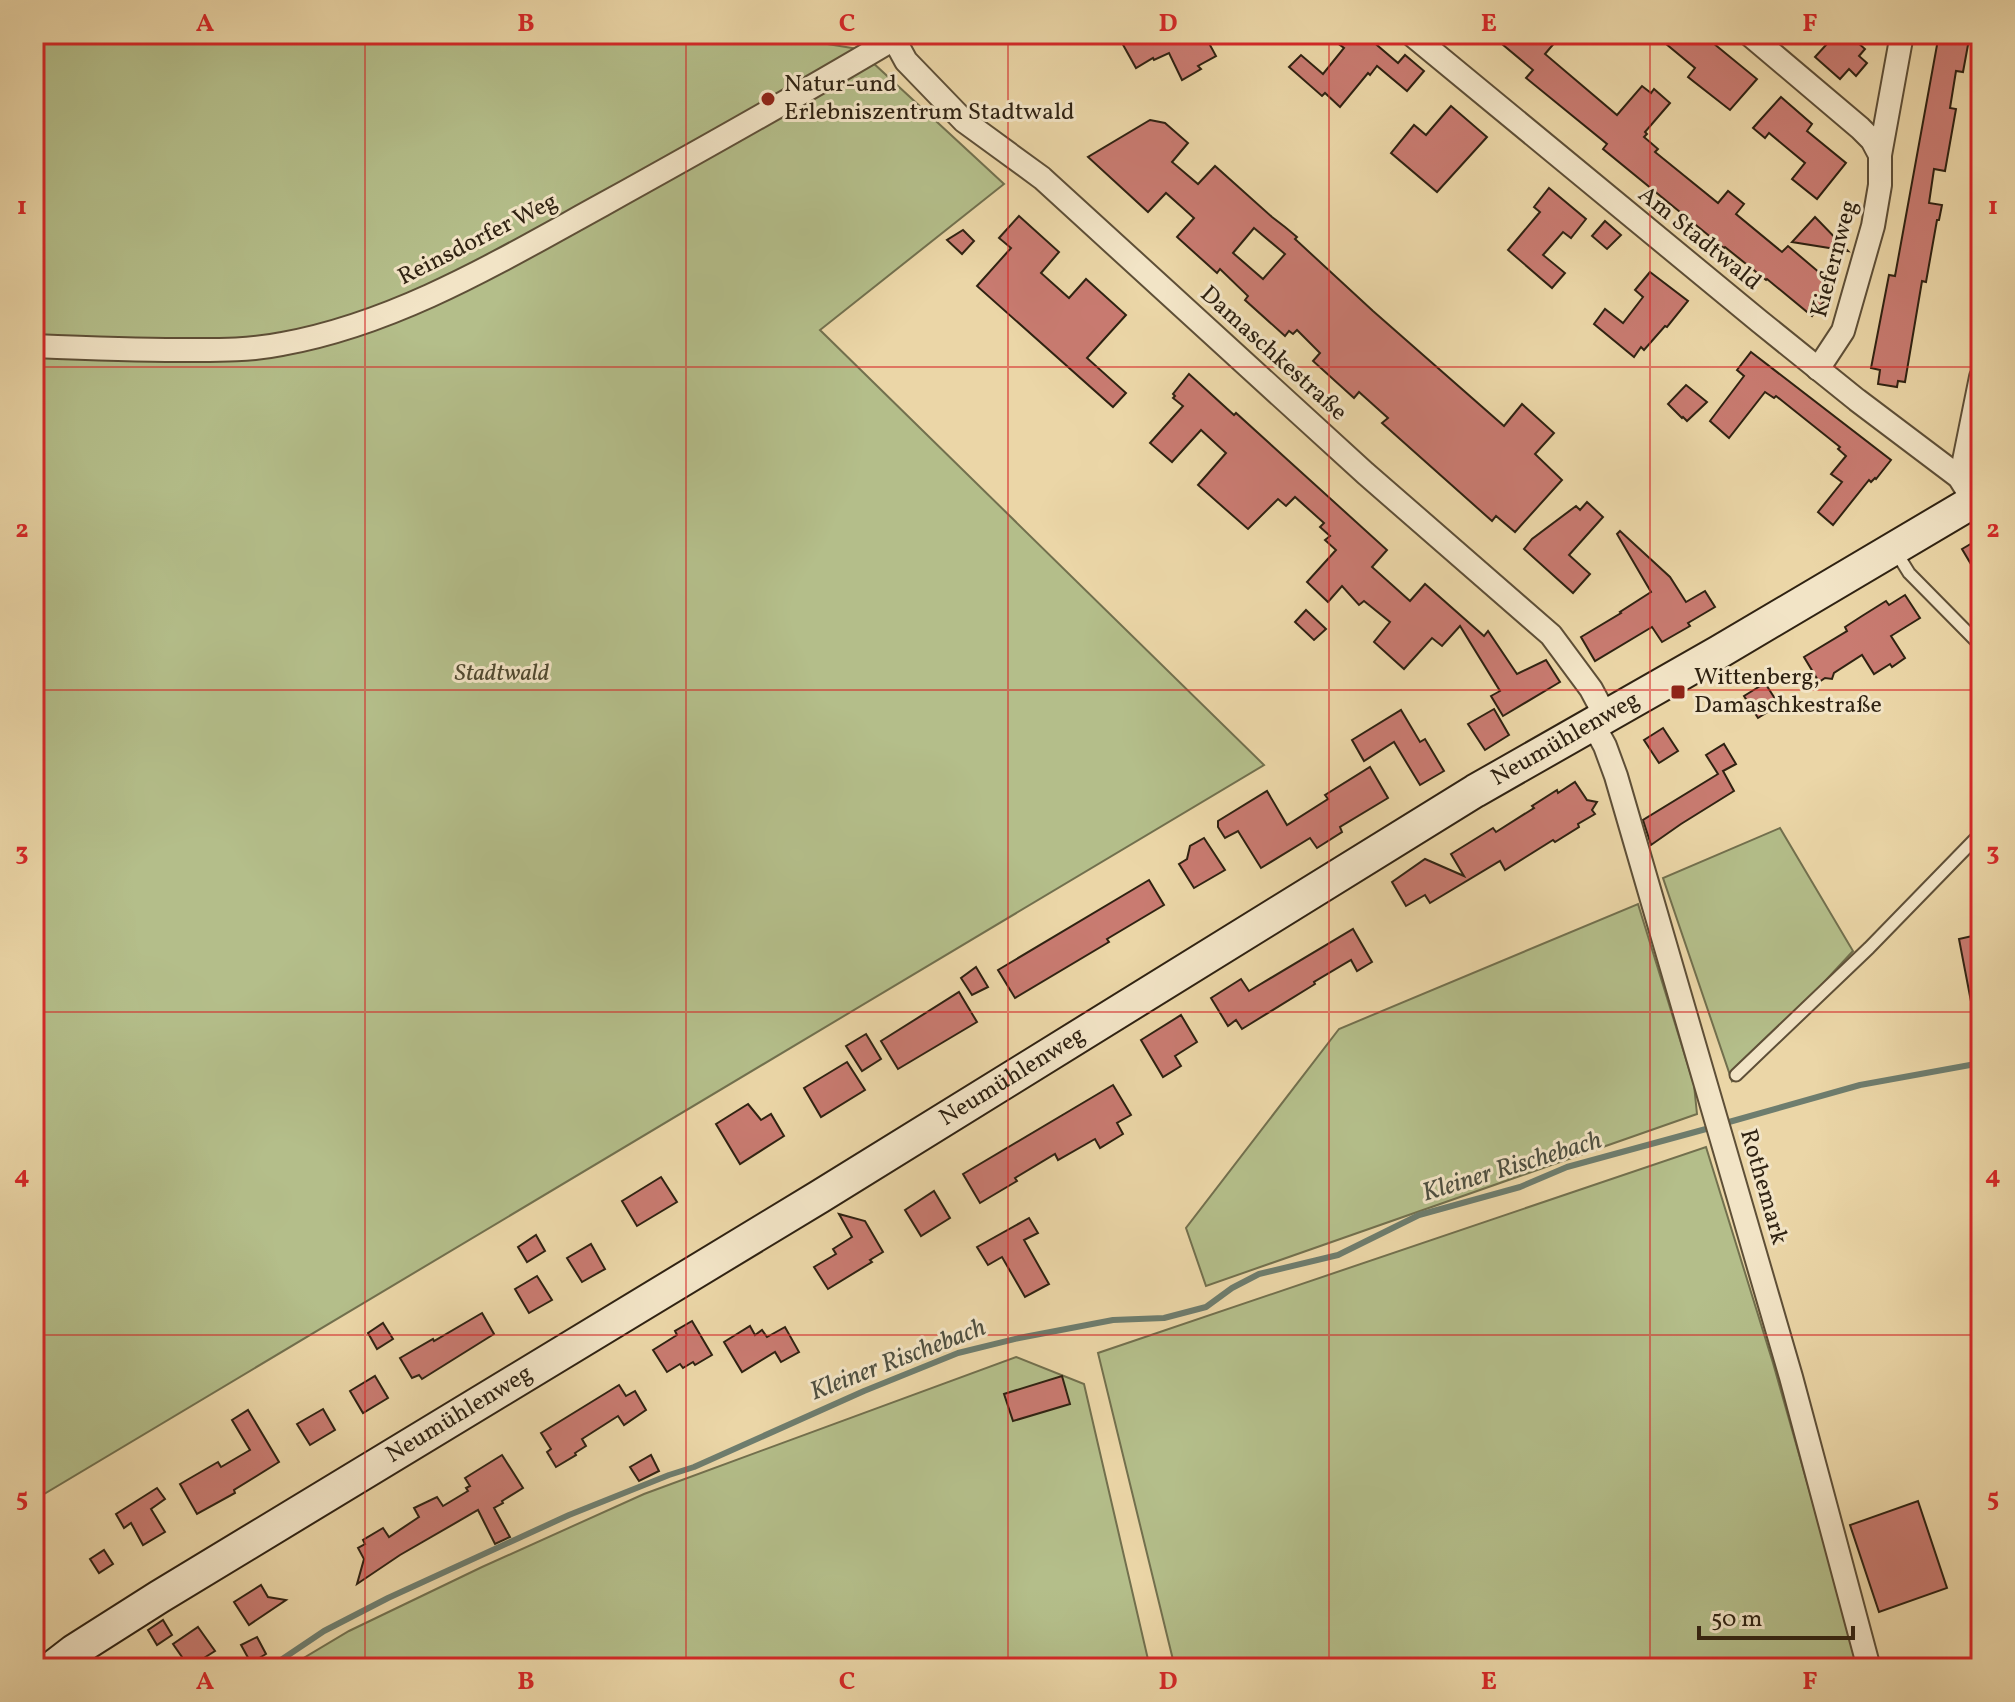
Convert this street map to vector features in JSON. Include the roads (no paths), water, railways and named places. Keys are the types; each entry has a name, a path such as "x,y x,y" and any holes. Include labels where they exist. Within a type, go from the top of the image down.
{"street":[{"name":"Am Stadtwald","path":"1411,34 1637,223 1971,492"},
{"path":"1749,34 1860,128 1872,140 1880,155"},
{"name":"Kiefernweg","path":"1818,369 1843,331 1873,226 1880,185 1880,155 1902,34"},
{"name":"Reinsdorfer Weg","path":"34,346 249,349 318,336 396,310 504,259 808,90 898,36"},
{"name":"Damaschkestraße","path":"898,36 906,61 964,121 1042,178 1365,473 1551,635 1591,689 1600,720"},
{"path":"1971,492 1963,466 1981,377"},
{"name":"Neumühlenweg","path":"52,1668 159,1597 819,1197 1350,867 1894,548 1971,492"},
{"name":"Rothemark","path":"1600,720 1791,1377 1869,1668"}],"lane":[{"path":"1894,548 1909,573 1981,646"},
{"path":"1736,1075 1869,948 1981,833"}],"waterway":[{"name":"Kleiner Rischebach","path":"1729,1122 1860,1085 1981,1063"},
{"name":"Kleiner Rischebach","path":"269,1668 324,1631 388,1598 569,1515 694,1467 958,1353 1113,1320 1164,1318 1206,1307 1259,1274 1338,1255 1419,1215 1520,1187 1567,1167 1706,1129"}],"place":[{"name":"Natur-und Erlebniszentrum Stadtwald","path":"768,99"},
{"name":"Wittenberg, Damaschkestraße","path":"1678,692"}],"park label":[{"name":"Stadtwald","path":"502,674"}]}
